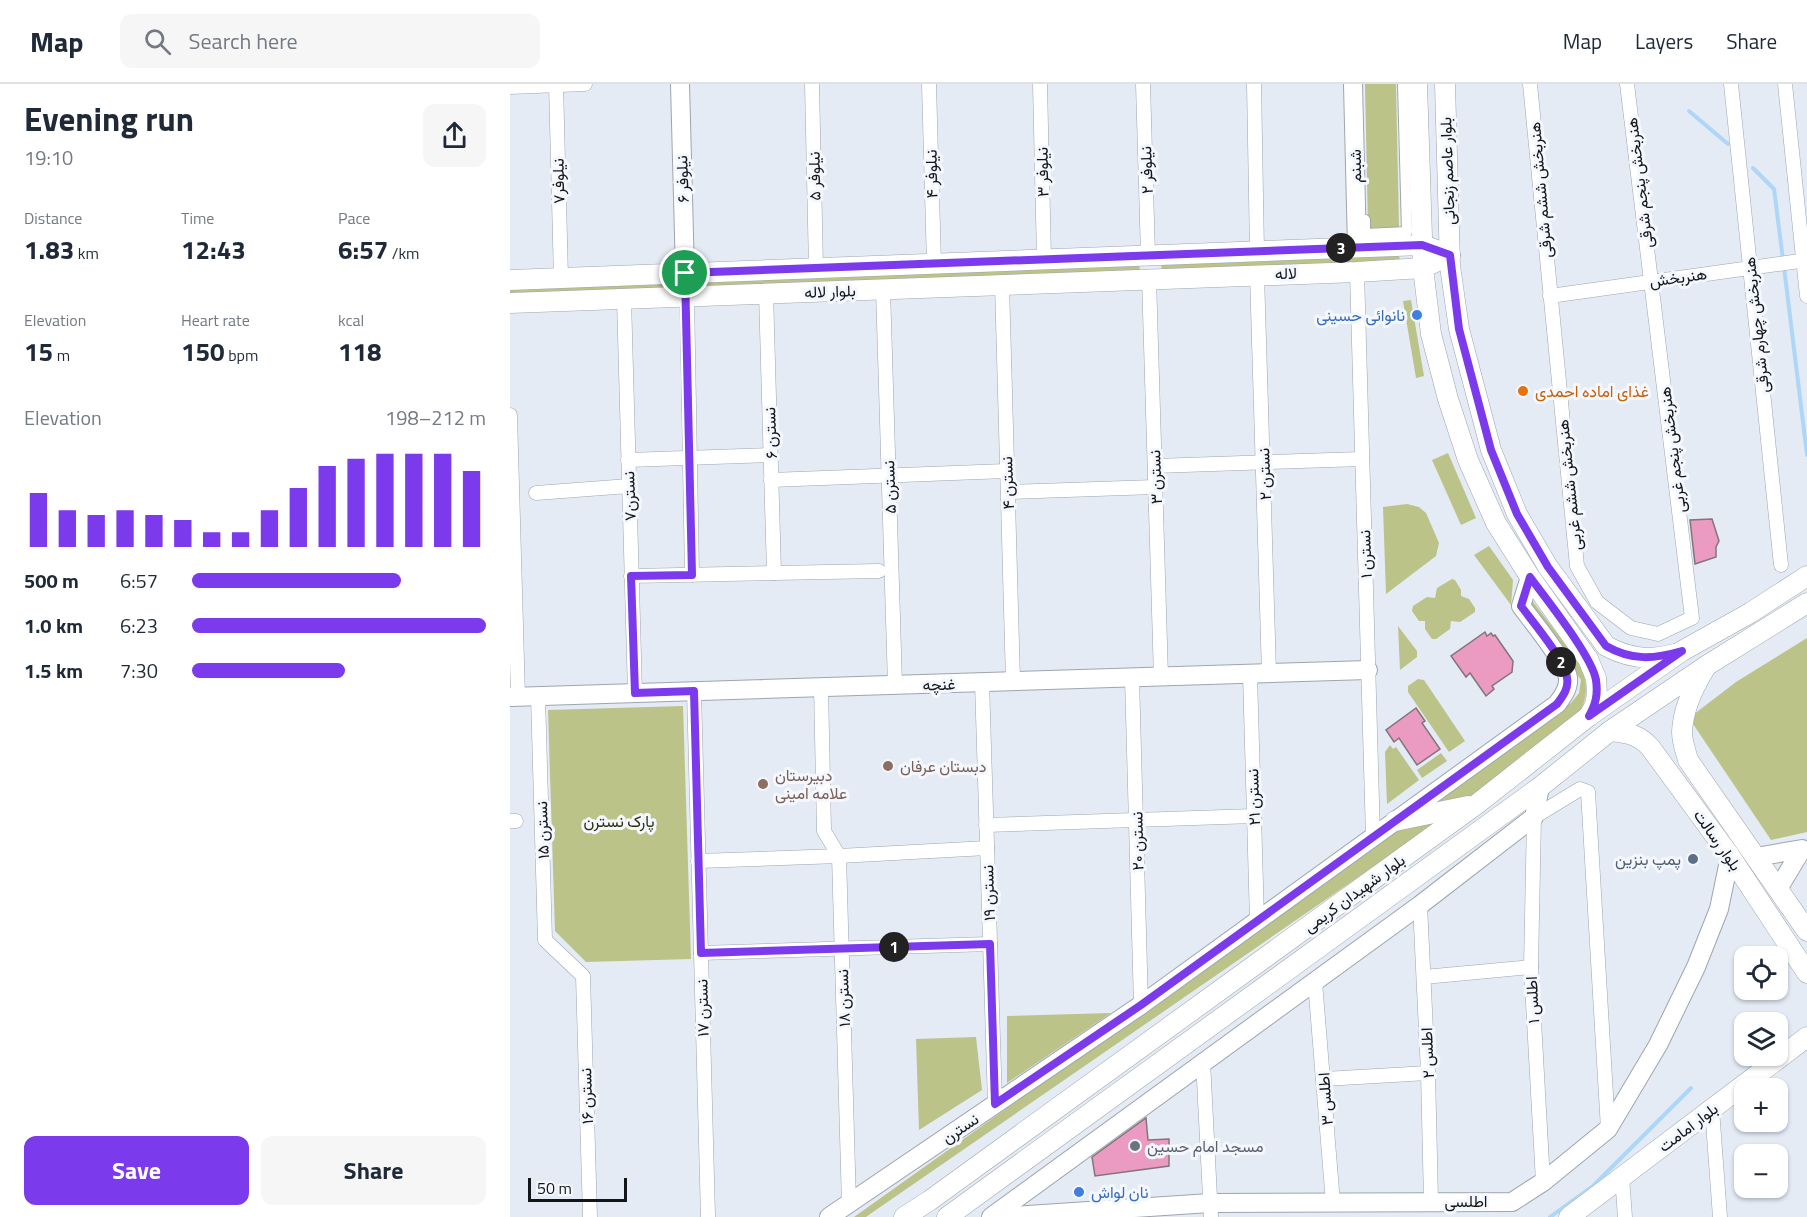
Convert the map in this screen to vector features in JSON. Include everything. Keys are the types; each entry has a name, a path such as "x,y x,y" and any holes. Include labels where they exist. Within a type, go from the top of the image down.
{"main road":[{"name":"بلوار عاصم زنجانی","path":"1417,84 1423,268 1431,334 1448,399 1468,460 1496,523 1530,577 1588,660 1596,678 1597,694 1595,705 1589,716"},
{"name":"بلوار عاصم زنجانی","path":"1445,84 1450,255 1459,329 1491,450 1517,514 1548,567 1606,646 1632,657 1648,658 1682,651"},
{"path":"1422,245 1450,255"},
{"name":"لاله","path":"1148,255 1422,245"},
{"name":"بلوار لاله","path":"510,280 1148,255"},
{"path":"1148,255 1149,278"},
{"path":"1423,268 1450,255"},
{"name":"لاله","path":"1149,278 1423,268"},
{"path":"685,273 687,296"},
{"name":"بلوار لاله","path":"510,303 1149,278"},
{"name":"بلوار شهیدان کریمی","path":"904,1217 939,1194 1477,804 1589,716 1682,651 1750,613 1807,576"},
{"name":"بلوار شهیدان کریمی","path":"947,1217 1540,787 1610,731 1706,666 1807,603"},
{"name":"بلوار رسالت","path":"1706,666 1694,686 1682,734 1689,760 1807,931"},
{"name":"بلوار رسالت","path":"1610,731 1633,734 1650,747 1730,856 1807,973"},
{"path":"1395,821 1477,804"},
{"name":"بلوار امامت","path":"1569,1217 1807,1037"}],"street":[{"path":"510,87 585,84"},
{"name":"نیلوفر ۶","path":"680,84 685,273"},
{"name":"نیلوفر ۵","path":"812,84 816,268"},
{"name":"نیلوفر ۴","path":"929,84 934,264"},
{"name":"نیلوفر ۳","path":"1040,84 1044,260"},
{"name":"نیلوفر ۲","path":"1143,84 1148,255"},
{"path":"1254,84 1257,251"},
{"name":"شبنم","path":"1353,84 1357,247"},
{"path":"1361,84 1365,234 1407,232 1403,84"},
{"name":"هنربخش ششم شرقی","path":"1530,84 1550,296"},
{"name":"هنربخش پنجم شرقی","path":"1627,84 1651,281"},
{"name":"هنربخش چهارم شرقی","path":"1731,84 1781,565"},
{"path":"1785,84 1807,297"},
{"name":"نیلوفر۷","path":"556,85 561,278"},
{"name":"هنربخش","path":"1550,296 1804,260"},
{"name":"نسترن ۱","path":"1357,272 1373,837"},
{"name":"نسترن ۲","path":"1257,274 1269,673"},
{"name":"نسترن ۳","path":"1149,278 1161,677"},
{"name":"هنربخش پنجم غربی","path":"1577,566 1597,602 1631,628 1658,634 1692,618 1651,281"},
{"name":"نسترن ۴","path":"1002,284 1013,681"},
{"name":"نسترن ۵","path":"884,289 895,685"},
{"name":"نسترن ۶","path":"766,293 774,573"},
{"path":"687,296 692,575"},
{"name":"هنربخش ششم غربی","path":"1550,296 1577,566"},
{"name":"نسترن۷","path":"624,299 635,693"},
{"path":"510,415 514,697"},
{"path":"628,460 770,455"},
{"path":"1155,466 1362,459"},
{"path":"771,480 1006,471"},
{"path":"536,493 629,486"},
{"path":"1008,492 1155,487"},
{"path":"631,576 879,571"},
{"name":"نسترن","path":"829,1217 1141,1005 1557,704 1566,692 1568,678 1562,664 1521,606 1530,577"},
{"name":"غنچه","path":"514,697 1368,670"},
{"name":"نسترن ۲۱","path":"1250,674 1257,921"},
{"name":"نسترن ۲۰","path":"1132,678 1141,1005"},
{"name":"نسترن ۱۹","path":"982,682 995,1104"},
{"name":"نسترن ۱۸","path":"821,687 824,831 839,856 849,1204"},
{"name":"نسترن ۱۷","path":"694,691 708,1217"},
{"name":"نسترن ۱۵","path":"538,696 545,940 583,976"},
{"path":"1534,817 1540,787"},
{"path":"991,1217 1420,905 1534,817 1580,789 1588,792 1608,1129"},
{"path":"986,825 1254,816"},
{"name":"اطلس ۱","path":"1534,817 1530,968 1543,1182"},
{"path":"1756,857 1805,847"},
{"path":"1778,889 1805,847"},
{"path":"698,861 987,848"},
{"name":"اطلسی","path":"998,1217 1211,1210 1333,1210 1431,1201 1512,1202 1543,1182 1608,1129 1659,1046 1696,967 1719,909 1730,856"},
{"name":"اطلس ۲","path":"1420,905 1431,1201"},
{"path":"701,953 990,944"},
{"path":"1424,977 1530,968"},
{"name":"نسترن ۱۶","path":"583,976 590,1217"},
{"name":"اطلس ۳","path":"1315,982 1333,1210"},
{"path":"1203,1061 1211,1210"},
{"path":"1324,1079 1428,1073"},
{"path":"1712,1109 1720,1217"},
{"path":"1622,1177 1625,1217"}],"green space":[{"path":"1365,84 1396,84 1399,227 1368,228"},
{"path":"1397,254 1401,260 1396,263 1162,273 1161,263"},
{"path":"1139,263 1140,271 698,291 696,279"},
{"path":"682,280 684,289 510,296 510,287"},
{"path":"1411,300 1424,376 1416,378 1403,301"},
{"path":"1448,453 1476,518 1461,525 1432,460"},
{"path":"1407,504 1419,507 1426,513 1439,543 1436,556 1386,594 1383,507"},
{"path":"1489,546 1513,580 1511,605 1474,555"},
{"path":"1452,579 1461,590 1461,596 1469,599 1475,612 1460,622 1451,621 1450,629 1436,639 1432,639 1425,629 1425,621 1419,621 1412,611 1413,606 1427,597 1435,598 1437,588"},
{"path":"1531,599 1581,665 1586,691 1578,716 1470,798 1434,802 1571,703 1579,693 1581,680 1527,603"},
{"path":"1398,626 1417,651 1417,657 1400,670"},
{"path":"1807,638 1807,832 1771,840 1689,718 1736,682"},
{"path":"1418,679 1424,680 1465,741 1449,752 1408,692 1408,686"},
{"name":"پارک نسترن","path":"683,706 691,959 586,962 555,931 548,710"},
{"path":"1390,745 1393,749 1396,747 1419,780 1387,804 1385,752"},
{"path":"1441,753 1447,761 1422,778 1417,770"},
{"path":"1444,818 866,1217 854,1217 1403,826"},
{"path":"1111,1013 1007,1083 1007,1016"},
{"path":"976,1037 982,1090 919,1130 916,1039"}],"building":[{"path":"1712,519 1719,541 1716,547 1716,557 1695,564 1690,520"},
{"path":"1485,632 1487,636 1491,633 1495,635 1513,661 1512,672 1492,686 1494,689 1486,696 1470,673 1466,677 1451,656"},
{"path":"1416,708 1425,721 1422,723 1440,749 1417,765 1399,738 1394,742 1386,730"},
{"name":"مسجد امام حسین","path":"1146,1118 1148,1140 1169,1139 1169,1166 1095,1176 1092,1157"}],"waterway":[{"path":"1689,111 1728,144"},
{"path":"1753,168 1774,189 1783,260"},
{"path":"1784,267 1807,455"},
{"path":"1550,1217 1593,1186 1691,1088"}],"place":[{"name":"نانوائی حسینی","path":"1417,315"},
{"name":"غذای اماده احمدی","path":"1523,391"},
{"name":"دبستان عرفان","path":"888,766"},
{"name":"دبیرستان علامه امینی","path":"763,784"},
{"name":"پمپ بنزین","path":"1693,859"},
{"name":"مسجد امام حسین","path":"1135,1146"},
{"name":"نان لواش","path":"1079,1192"}],"route":[{"path":"1422,245 1450,255 1459,329 1491,450 1517,514 1548,567 1606,646 1632,657 1666,656 1682,651 1589,716 1595,705 1596,678 1588,660 1530,577 1521,606 1562,664 1568,678 1566,692 1557,704 1141,1005 995,1104 990,944 701,953 694,691 635,693 631,576 692,575 685,273 1422,245"}]}
